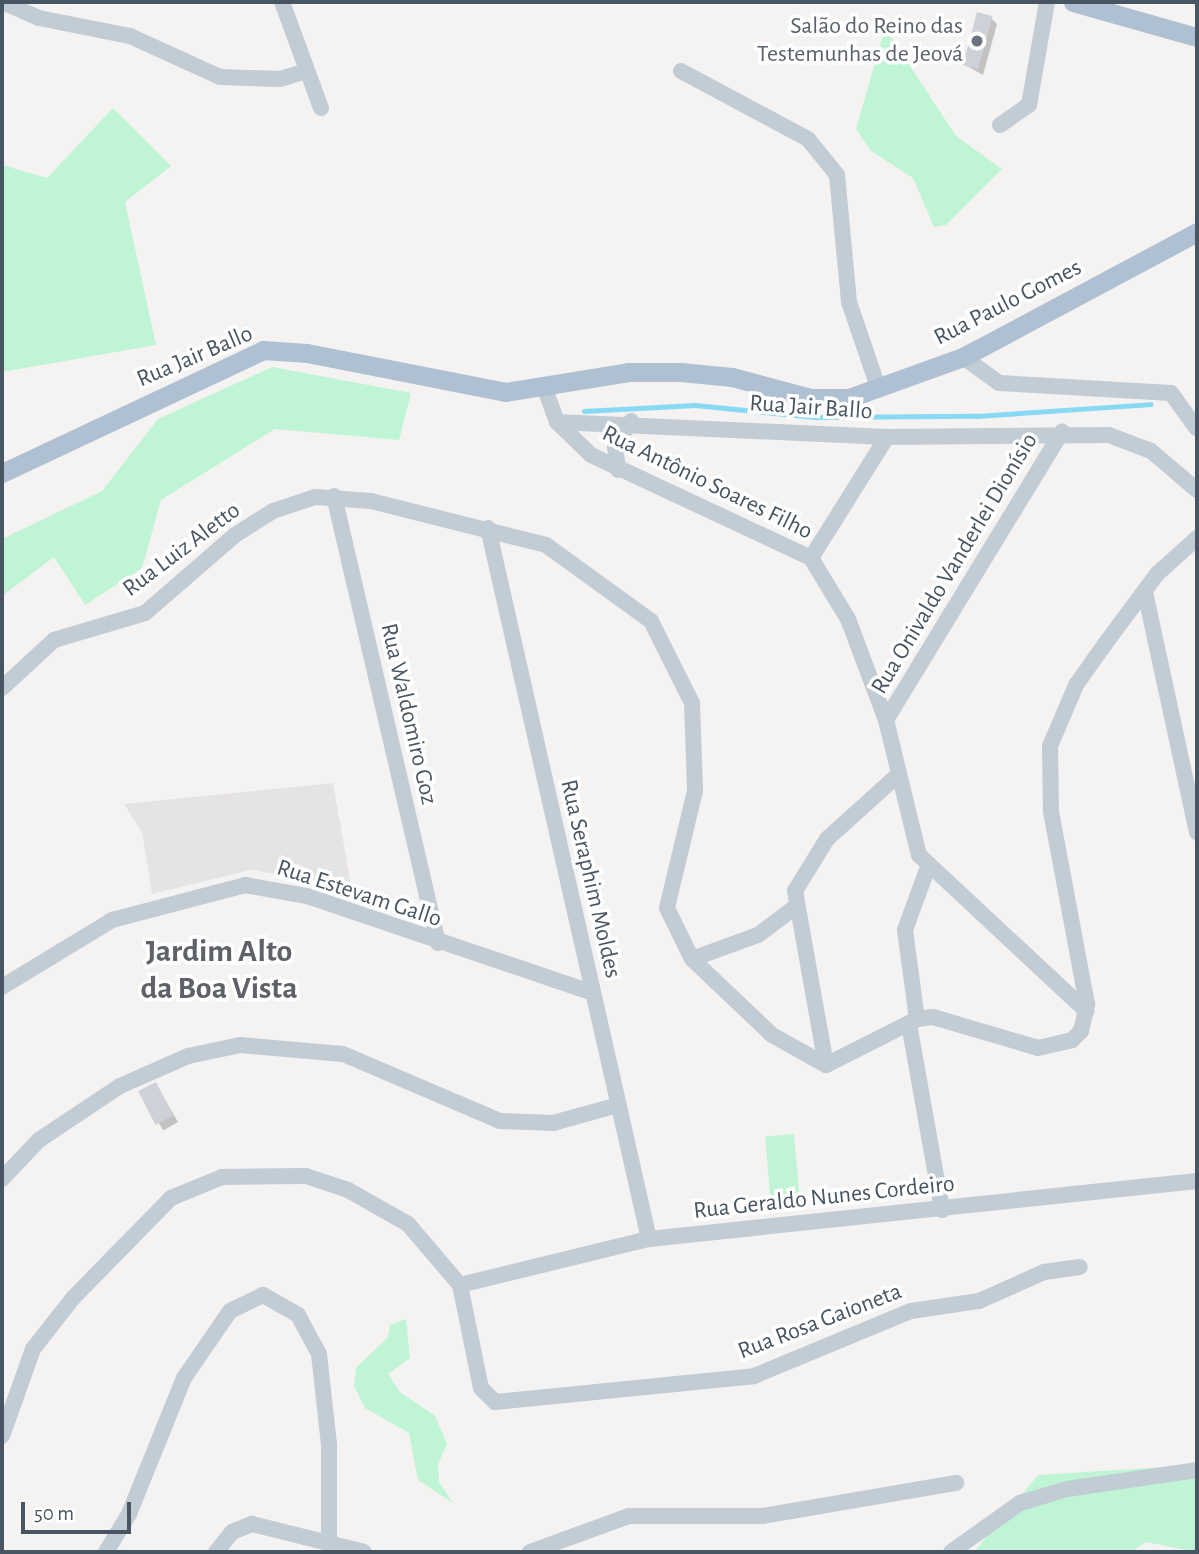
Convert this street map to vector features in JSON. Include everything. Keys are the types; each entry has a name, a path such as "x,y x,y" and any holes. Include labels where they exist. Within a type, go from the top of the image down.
{"main road":[{"path":"1073,2 1197,37"},
{"name":"Rua Paulo Gomes","path":"545,389 628,372 732,377 811,398 849,398 963,357 1197,232"},
{"name":"Rua Jair Ballo","path":"2,474 262,350 307,353 505,392 545,389"}],"street":[{"path":"2,2 39,18 130,36 220,77 280,79 306,71"},
{"path":"282,2 321,108"},
{"path":"1000,125 1029,105 1047,2"},
{"path":"681,71 808,139 837,175 849,302 877,387"},
{"path":"963,357 999,383 1171,393 1197,429"},
{"path":"545,389 557,422"},
{"path":"618,470 615,445 631,421"},
{"name":"Rua Jair Ballo","path":"557,422 631,421 887,437 1062,432 1132,439 1197,490"},
{"name":"Rua Antônio Soares Filho","path":"557,422 618,470 811,558 848,619 886,720 919,855 1086,1011"},
{"name":"Rua Onivaldo Vanderlei Dionísio","path":"886,720 1062,432"},
{"path":"811,558 887,437"},
{"name":"Rua Luiz Aletto","path":"2,688 54,640 145,613 235,535 273,512 334,496 488,528 567,557 664,636 692,703 697,733 695,791 667,892 671,926 692,959 772,1035 826,1065"},
{"name":"Rua Waldomiro Goz","path":"334,496 438,943"},
{"name":"Rua Seraphim Moldes","path":"488,528 649,1239"},
{"path":"899,774 812,857 794,908 826,1065 913,1021 948,1020 1038,1048 1072,1040 1086,1011 1046,772 1059,721 1076,685 1145,592 1193,544"},
{"path":"1145,592 1197,832"},
{"path":"929,864 905,930 913,1021 942,1210"},
{"name":"Rua Estevam Gallo","path":"2,987 112,920 245,885 307,897 593,993"},
{"path":"692,959 758,935 794,908"},
{"path":"2,1178 39,1140 120,1086 188,1056 240,1045 355,1058 500,1121 553,1124 618,1105"},
{"path":"2,1436 37,1343 143,1222 195,1185 264,1173 306,1176 348,1190 408,1224 460,1285"},
{"name":"Rua Geraldo Nunes Cordeiro","path":"460,1285 649,1239 1197,1181"},
{"name":"Rua Rosa Gaioneta","path":"460,1285 486,1400 685,1387 754,1376 911,1311 979,1301 1044,1272 1080,1267"},
{"path":"106,1552 129,1514 184,1378 230,1311 263,1295 299,1315 319,1354 329,1445 328,1539"},
{"path":"951,1552 1020,1503 1067,1489 1197,1470"},
{"path":"530,1552 629,1516 762,1516 956,1483"},
{"path":"216,1552 232,1532 252,1524 328,1539 364,1552"}],"shaded area":[{"path":"333,783 351,886 251,870 152,894 142,832 124,804"}],"green space":[{"path":"885,28 956,136 1002,169 946,225 934,227 913,178 871,151 856,129"},
{"path":"113,108 171,166 125,202 156,345 2,372 2,165 47,178"},
{"path":"272,367 411,393 399,440 275,429 161,500 142,568 85,605 54,557 2,596 2,539 102,491 158,419"},
{"path":"794,1134 799,1197 771,1199 765,1137"},
{"path":"406,1319 410,1358 388,1374 400,1392 435,1416 447,1444 438,1464 439,1482 453,1503 418,1480 409,1433 365,1408 354,1386 356,1368 388,1337 390,1325"},
{"path":"1197,1465 1197,1552 1146,1542 1131,1552 974,1552 1038,1475"}],"building":[{"name":"Salão do Reino das Testemunhas de Jeová","path":"977,12 992,16 978,69 963,65"},
{"path":"156,1082 173,1116 155,1125 138,1091"}],"waterway":[{"path":"584,411 695,405 815,417 977,416 1151,404"}],"place":[{"name":"Salão do Reino das Testemunhas de Jeová","path":"977,41"}],"district":[{"name":"Jardim Alto da Boa Vista","path":"219,970"}]}
